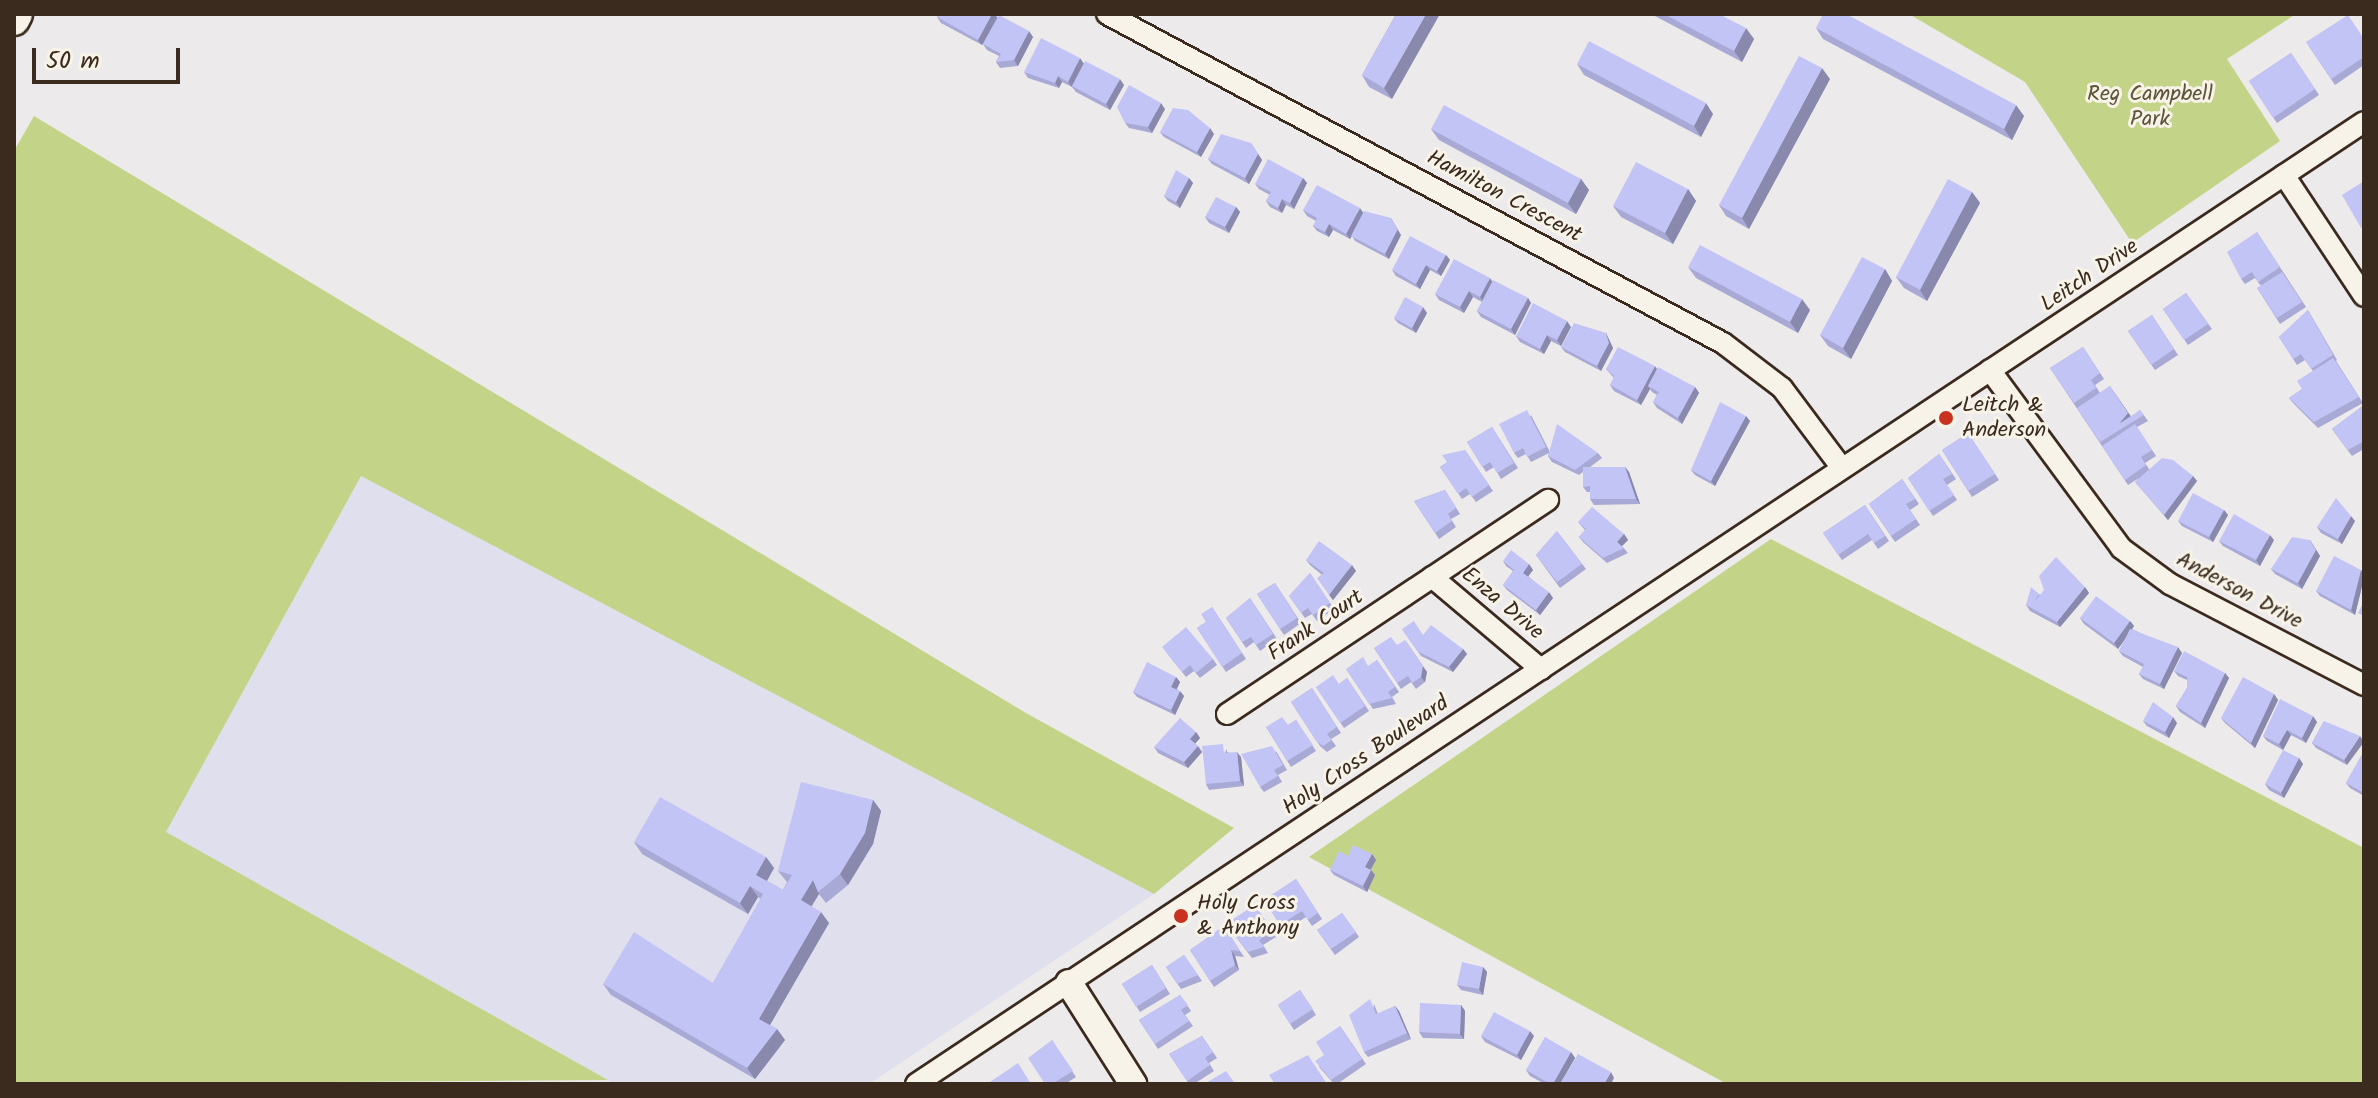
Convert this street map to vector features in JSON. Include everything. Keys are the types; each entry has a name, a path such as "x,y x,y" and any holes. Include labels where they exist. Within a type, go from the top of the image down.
{"main road":[{"path":"14,20 17,14"}],"street":[{"name":"Hamilton Crescent","path":"1107,14 1723,343 1782,388 1841,467"},
{"name":"Leitch Drive","path":"1841,467 2364,122"},
{"path":"2284,175 2364,296"},
{"name":"Anderson Drive","path":"1990,370 2121,548 2170,584 2364,685"},
{"name":"Holy Cross Boulevard","path":"916,1084 1841,467"},
{"name":"Frank Court","path":"1227,714 1548,500"},
{"name":"Enza Drive","path":"1432,577 1541,669"},
{"path":"1069,983 1133,1084"}],"shaded area":[{"path":"361,476 1154,894 869,1084 615,1084 165,832"}],"green space":[{"name":"Reg Campbell Park","path":"1909,14 2296,14 2227,59 2280,141 2132,243 2025,82"},
{"path":"34,116 1026,713 1234,828 1154,894 361,476 166,832 608,1080 14,1084 14,151"},
{"path":"1771,539 2364,848 2364,1084 1727,1084 1309,857"}],"building":[{"path":"939,14 992,14 978,40 937,17"},
{"path":"1396,14 1426,14 1384,88 1362,75"},
{"path":"1664,14 1719,14 1746,28 1734,51"},
{"path":"1823,14 1846,14 2016,105 2004,129 1816,28"},
{"path":"999,15 1029,31 1014,60 996,62 1001,54 983,44"},
{"path":"2348,15 2364,39 2364,57 2331,79 2306,42"},
{"path":"1041,38 1080,58 1068,82 1058,76 1055,83 1024,72"},
{"path":"1589,41 1706,103 1694,126 1577,64"},
{"path":"2291,53 2315,89 2273,118 2249,81"},
{"path":"1799,56 1822,68 1742,218 1719,205"},
{"path":"1085,61 1120,79 1106,104 1072,86"},
{"path":"1129,85 1161,103 1148,127 1125,123 1117,107"},
{"path":"1444,105 1581,179 1568,203 1431,129"},
{"path":"1173,108 1188,110 1210,128 1197,152 1160,132"},
{"path":"1221,134 1251,143 1258,154 1245,178 1208,159"},
{"path":"1268,159 1303,178 1290,203 1282,199 1278,208 1266,201 1271,192 1255,184"},
{"path":"1636,162 1688,189 1665,233 1613,206"},
{"path":"1176,170 1189,178 1176,202 1164,196"},
{"path":"1948,179 1972,192 1920,290 1896,277"},
{"path":"2364,181 2364,226 2361,228 2342,195"},
{"path":"1317,185 1360,208 1346,234 1329,224 1325,232 1313,226 1317,218 1303,210"},
{"path":"1216,197 1236,207 1225,227 1205,217"},
{"path":"1364,211 1391,218 1398,229 1385,254 1351,236"},
{"path":"2257,232 2280,267 2258,282 2252,272 2241,279 2227,252"},
{"path":"1410,236 1446,255 1437,271 1426,265 1416,284 1392,270"},
{"path":"1700,245 1802,299 1790,322 1688,267"},
{"path":"1862,257 1885,269 1843,348 1820,335"},
{"path":"1454,259 1490,278 1480,297 1469,291 1460,307 1435,294"},
{"path":"2282,272 2302,302 2277,318 2257,288"},
{"path":"1493,280 1528,298 1511,329 1477,311"},
{"path":"2186,293 2208,324 2184,340 2163,309"},
{"path":"1405,297 1423,307 1412,328 1394,318"},
{"path":"1533,303 1567,321 1557,340 1547,335 1540,349 1516,336"},
{"path":"2308,310 2333,355 2311,369 2301,354 2293,359 2279,337"},
{"path":"2152,315 2174,349 2151,365 2128,331"},
{"path":"1574,323 1606,333 1609,343 1597,366 1561,347"},
{"path":"1618,347 1655,366 1637,400 1610,385 1614,376 1606,369"},
{"path":"2083,347 2100,373 2091,380 2096,388 2074,403 2050,368"},
{"path":"2333,358 2359,397 2314,422 2289,398 2302,389 2297,381"},
{"path":"1658,367 1695,387 1678,418 1653,402 1659,392 1648,386"},
{"path":"2110,386 2128,413 2119,424 2140,410 2144,415 2100,442 2077,408"},
{"path":"1720,402 1746,416 1711,481 1691,470"},
{"path":"2364,405 2364,441 2348,450 2332,429"},
{"path":"1527,410 1546,447 1527,457 1523,448 1514,453 1499,424"},
{"path":"1557,424 1598,453 1575,470 1548,456"},
{"path":"2135,424 2152,450 2141,457 2146,465 2125,480 2102,446"},
{"path":"1492,427 1514,463 1497,473 1490,462 1482,467 1467,442"},
{"path":"1968,433 1995,474 1968,491 1942,450"},
{"path":"1465,450 1489,485 1472,497 1466,488 1458,494 1440,467 1447,462 1442,455"},
{"path":"1939,454 1952,474 1943,479 1954,495 1929,511 1908,478"},
{"path":"2162,458 2173,460 2193,476 2164,515 2135,482"},
{"path":"1583,467 1625,467 1636,499 1590,499 1590,486 1583,487"},
{"path":"1902,479 1915,499 1906,504 1916,519 1891,536 1869,504"},
{"path":"1445,490 1456,508 1448,514 1452,521 1435,533 1414,501"},
{"path":"2193,493 2224,510 2209,537 2178,521"},
{"path":"2336,498 2351,516 2338,539 2317,527"},
{"path":"1865,505 1885,536 1874,543 1868,534 1838,555 1823,533"},
{"path":"1592,507 1624,534 1617,542 1624,548 1603,558 1579,537 1586,529 1578,522"},
{"path":"2234,514 2270,535 2256,560 2219,541"},
{"path":"1557,531 1582,564 1557,582 1536,555"},
{"path":"2292,537 2310,540 2316,550 2298,583 2271,569"},
{"path":"1319,541 1352,565 1329,595 1317,578 1324,573 1306,560"},
{"path":"1511,550 1529,564 1523,573 1549,592 1536,610 1503,585 1514,570 1503,561"},
{"path":"2334,556 2361,570 2351,610 2316,591"},
{"path":"2056,557 2085,587 2057,622 2026,605 2031,587 2039,594 2034,602 2044,590 2039,576"},
{"path":"1310,573 1330,603 1313,615 1308,608 1301,613 1289,596"},
{"path":"1275,583 1297,618 1280,629 1257,594"},
{"path":"2096,596 2130,621 2114,643 2080,618"},
{"path":"1250,598 1273,634 1256,645 1251,637 1242,642 1226,618"},
{"path":"2364,601 2364,616 2358,613"},
{"path":"1212,607 1242,653 1222,667 1197,628 1206,622 1201,614"},
{"path":"1414,621 1423,635 1431,625 1463,649 1449,667 1417,651 1402,629"},
{"path":"1186,627 1213,659 1196,673 1190,665 1182,672 1162,647"},
{"path":"2130,629 2178,647 2160,684 2139,674 2144,664 2119,651"},
{"path":"1391,637 1397,645 1405,640 1423,666 1421,677 1412,683 1408,676 1397,683 1374,648"},
{"path":"2184,651 2225,673 2201,723 2176,706 2187,688 2187,677 2174,671"},
{"path":"1363,657 1368,666 1377,660 1395,687 1388,692 1392,698 1369,704 1346,669"},
{"path":"1147,662 1176,677 1171,687 1180,691 1171,710 1133,692"},
{"path":"1333,675 1339,684 1347,678 1365,706 1340,723 1316,687"},
{"path":"2243,677 2274,694 2251,743 2221,718"},
{"path":"1312,688 1337,727 1327,734 1332,740 1323,746 1316,741 1291,702"},
{"path":"2280,699 2313,716 2302,738 2287,730 2279,744 2263,736"},
{"path":"2153,702 2173,717 2165,732 2143,721"},
{"path":"1282,717 1288,725 1296,720 1313,745 1287,761 1266,727"},
{"path":"1180,718 1196,732 1190,739 1198,746 1184,762 1154,747"},
{"path":"2324,721 2360,736 2344,760 2312,743"},
{"path":"1223,744 1224,753 1237,752 1240,781 1206,784 1202,746"},
{"path":"1272,746 1283,765 1274,770 1278,776 1260,787 1241,754"},
{"path":"2283,750 2299,758 2281,793 2265,784"},
{"path":"2364,751 2364,793 2346,783"},
{"path":"801,782 873,800 865,833 840,874 818,892 813,880 801,900 821,912 759,1019 777,1029 747,1068 603,984 634,932 713,983 763,894 750,886 740,903 634,842 660,797 766,857 756,875 783,890 792,875 778,871"},
{"path":"1353,845 1372,854 1365,867 1371,870 1363,886 1330,870 1339,851 1348,856"},
{"path":"1296,879 1318,913 1308,920 1302,911 1280,925 1264,900"},
{"path":"1255,905 1272,931 1259,940 1264,947 1248,952 1226,924"},
{"path":"1342,913 1356,932 1331,949 1317,930"},
{"path":"1224,926 1240,951 1231,950 1235,965 1210,981 1190,950"},
{"path":"1184,955 1198,975 1177,984 1166,967"},
{"path":"1462,962 1483,967 1479,989 1457,985"},
{"path":"1152,965 1166,988 1136,1007 1122,984"},
{"path":"1300,990 1313,1009 1290,1024 1278,1005"},
{"path":"1180,995 1188,1005 1181,1010 1189,1021 1155,1044 1139,1020"},
{"path":"1370,999 1376,1014 1395,1006 1407,1033 1364,1052 1349,1015"},
{"path":"1420,1003 1461,1005 1460,1034 1419,1032"},
{"path":"1494,1012 1530,1031 1517,1055 1481,1036"},
{"path":"1340,1026 1362,1059 1331,1080 1315,1061 1324,1055 1316,1042"},
{"path":"1202,1036 1213,1052 1205,1058 1210,1065 1187,1081 1169,1054"},
{"path":"1545,1037 1571,1052 1553,1084 1526,1070"},
{"path":"1052,1040 1073,1071 1052,1084 1045,1084 1028,1058"},
{"path":"1578,1054 1611,1072 1604,1084 1560,1084"},
{"path":"1308,1055 1327,1084 1275,1084 1269,1075"},
{"path":"1018,1063 1031,1084 991,1084 990,1082"},
{"path":"1226,1071 1234,1082 1231,1084 1204,1084"}],"place":[{"name":"Leitch & Anderson","path":"1946,418"},
{"name":"Holy Cross & Anthony","path":"1181,916"}]}
